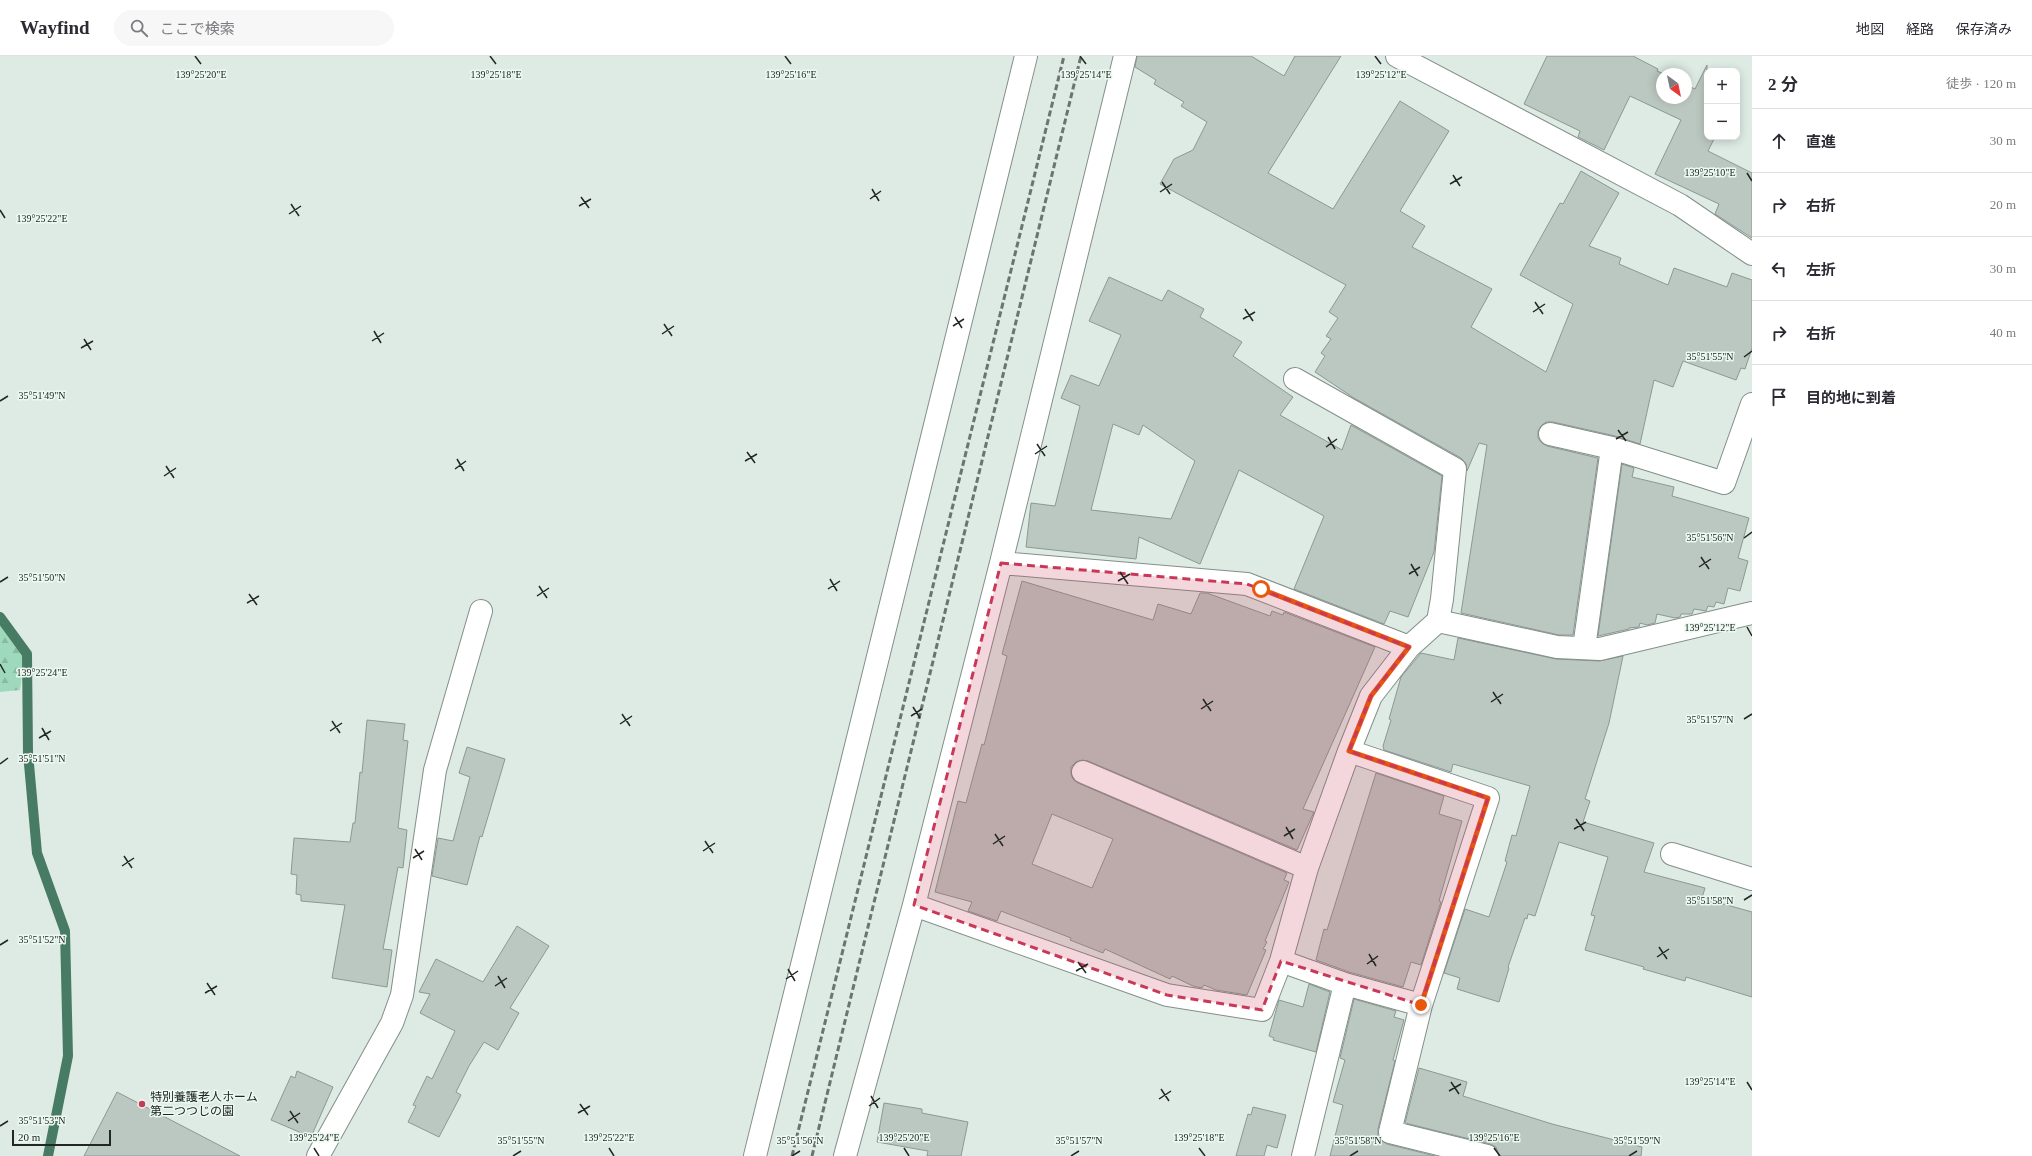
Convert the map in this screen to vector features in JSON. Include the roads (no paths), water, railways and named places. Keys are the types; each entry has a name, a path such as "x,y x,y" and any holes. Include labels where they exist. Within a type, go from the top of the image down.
{"street":[{"path":"755,1156 1026,56"},
{"path":"845,1156 914,904 1001,563 1125,56"},
{"path":"1397,56 1680,205 1752,254"},
{"path":"914,904 1167,995 1262,1010 1281,961 1307,868 1349,751 1371,696 1409,647 1438,622 1442,599 1456,469 1295,379"},
{"path":"1550,434 1612,448 1724,483 1752,404"},
{"path":"1584,648 1612,448"},
{"path":"1001,563 1247,584 1409,647"},
{"path":"318,1156 392,1023 402,995 436,770 481,611"},
{"path":"1438,622 1557,646 1600,649 1752,613"},
{"path":"1349,751 1488,798 1421,1005 1390,1132 1487,1156"},
{"path":"1083,772 1307,868"},
{"path":"1672,854 1752,879"},
{"path":"1281,961 1345,984 1421,1005"},
{"path":"1304,1156 1345,984"}],"waterway":[{"path":"0,617 27,654 28,753 37,853 65,931 68,1056 48,1156"}],"railway":[{"path":"792,1156 1064,56"},
{"path":"812,1156 1081,56"}],"place":[{"name":"特別養護老人ホーム 第二つつじの園","path":"142,1104"}]}
